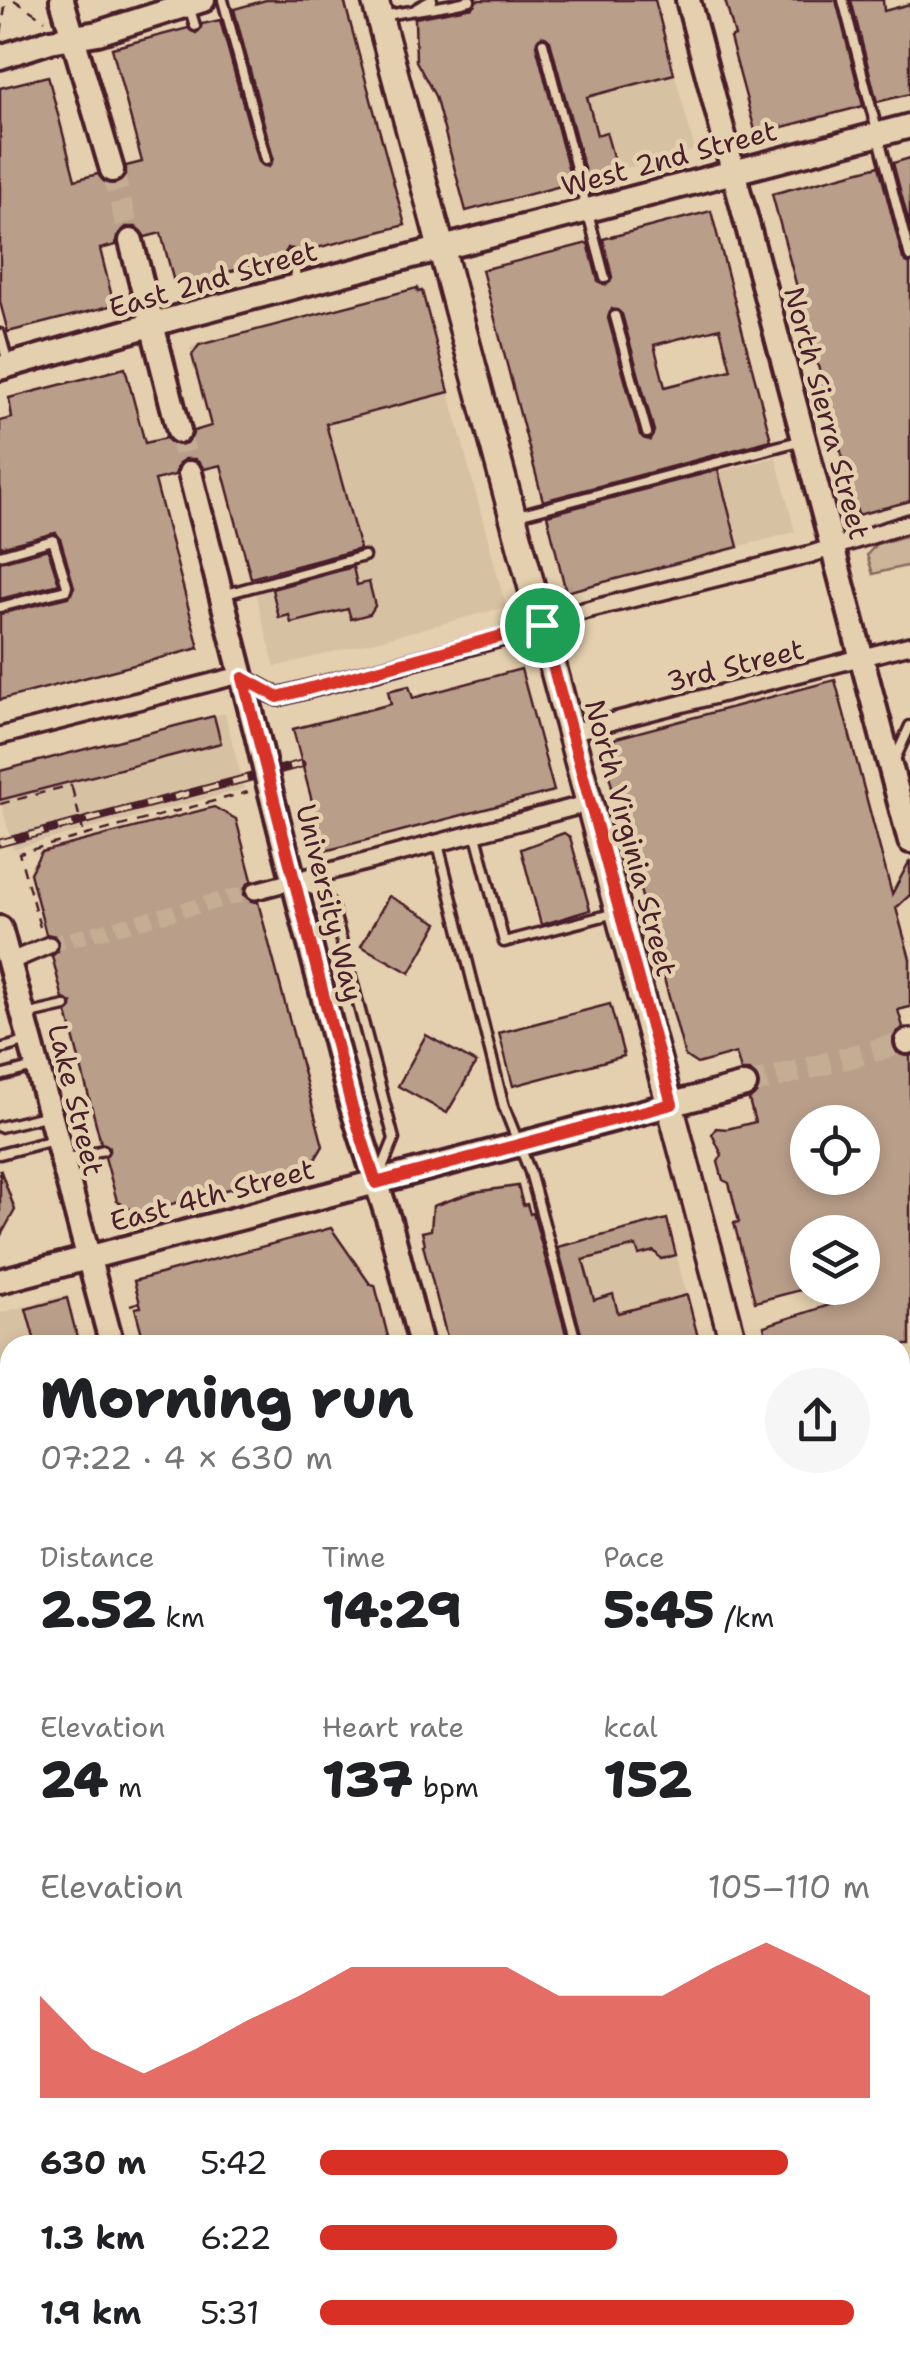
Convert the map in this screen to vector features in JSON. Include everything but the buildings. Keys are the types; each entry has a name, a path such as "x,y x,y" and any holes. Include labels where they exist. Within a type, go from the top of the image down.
{"main road":[{"path":"62,0 112,170"},
{"name":"North Sierra Street","path":"688,0 910,841"},
{"name":"North Virginia Street","path":"377,9 731,1335"},
{"path":"0,57 74,36 195,10"},
{"name":"West 2nd Street","path":"442,248 910,126"},
{"path":"130,241 179,430"},
{"name":"East 2nd Street","path":"5,367 442,248"},
{"name":"University Way","path":"190,473 258,739 259,787 293,881 351,1104 390,1224 419,1335"},
{"name":"Lake Street","path":"0,928 4,965 23,1016 109,1335"},
{"name":"East 4th Street","path":"0,1282 745,1085"}],"street":[{"path":"0,736 215,680 243,678 278,697 575,613 797,558 910,523"},
{"name":"3rd Street","path":"571,732 910,644"},
{"path":"255,891 590,803"},
{"path":"4,965 49,945"}],"lane":[{"path":"223,0 266,160"},
{"path":"417,8 432,0"},
{"path":"377,9 432,10 470,0"},
{"path":"843,0 910,257"},
{"path":"542,42 605,278"},
{"path":"291,256 299,285"},
{"path":"615,316 647,432"},
{"path":"0,334 5,367"},
{"path":"514,516 658,474 802,440"},
{"path":"0,555 53,540 67,586 66,590 0,607"},
{"path":"222,595 364,556"},
{"path":"891,770 910,726"},
{"path":"475,834 504,942 620,912"},
{"path":"438,844 504,1107 530,1172 574,1335"},
{"path":"293,881 323,894 332,905 394,1138 376,1183"},
{"path":"23,1016 65,1006"},
{"path":"0,1049 30,1041"},
{"path":"0,1076 36,1066"},
{"path":"0,1128 49,1115"},
{"path":"0,1154 103,1150"}],"path":[{"path":"1,34 6,0"},
{"path":"14,0 44,20"},
{"path":"0,804 71,785 84,833"},
{"path":"40,927 19,853 259,787"},
{"path":"130,1305 140,1302"}],"shaded area":[{"path":"540,0 655,0 695,150 587,179"},
{"path":"421,287 506,607 275,667 190,347"},
{"path":"776,457 795,532 566,592 547,516"},
{"path":"910,535 910,565 873,574 867,555 876,544"},
{"path":"225,713 244,789 13,849 0,799 0,771"},
{"path":"667,1219 697,1335 583,1335 560,1247"},
{"path":"66,1295 76,1335 0,1335 0,1313"}],"tunnel":[{"path":"112,170 131,241"},
{"path":"179,431 190,473"},
{"path":"49,945 255,891"},
{"path":"745,1085 907,1042"}],"railway":[{"path":"0,843 301,764"}],"route":[{"path":"542,625 672,1104 376,1183 351,1104 243,678 278,697 542,625"}]}
